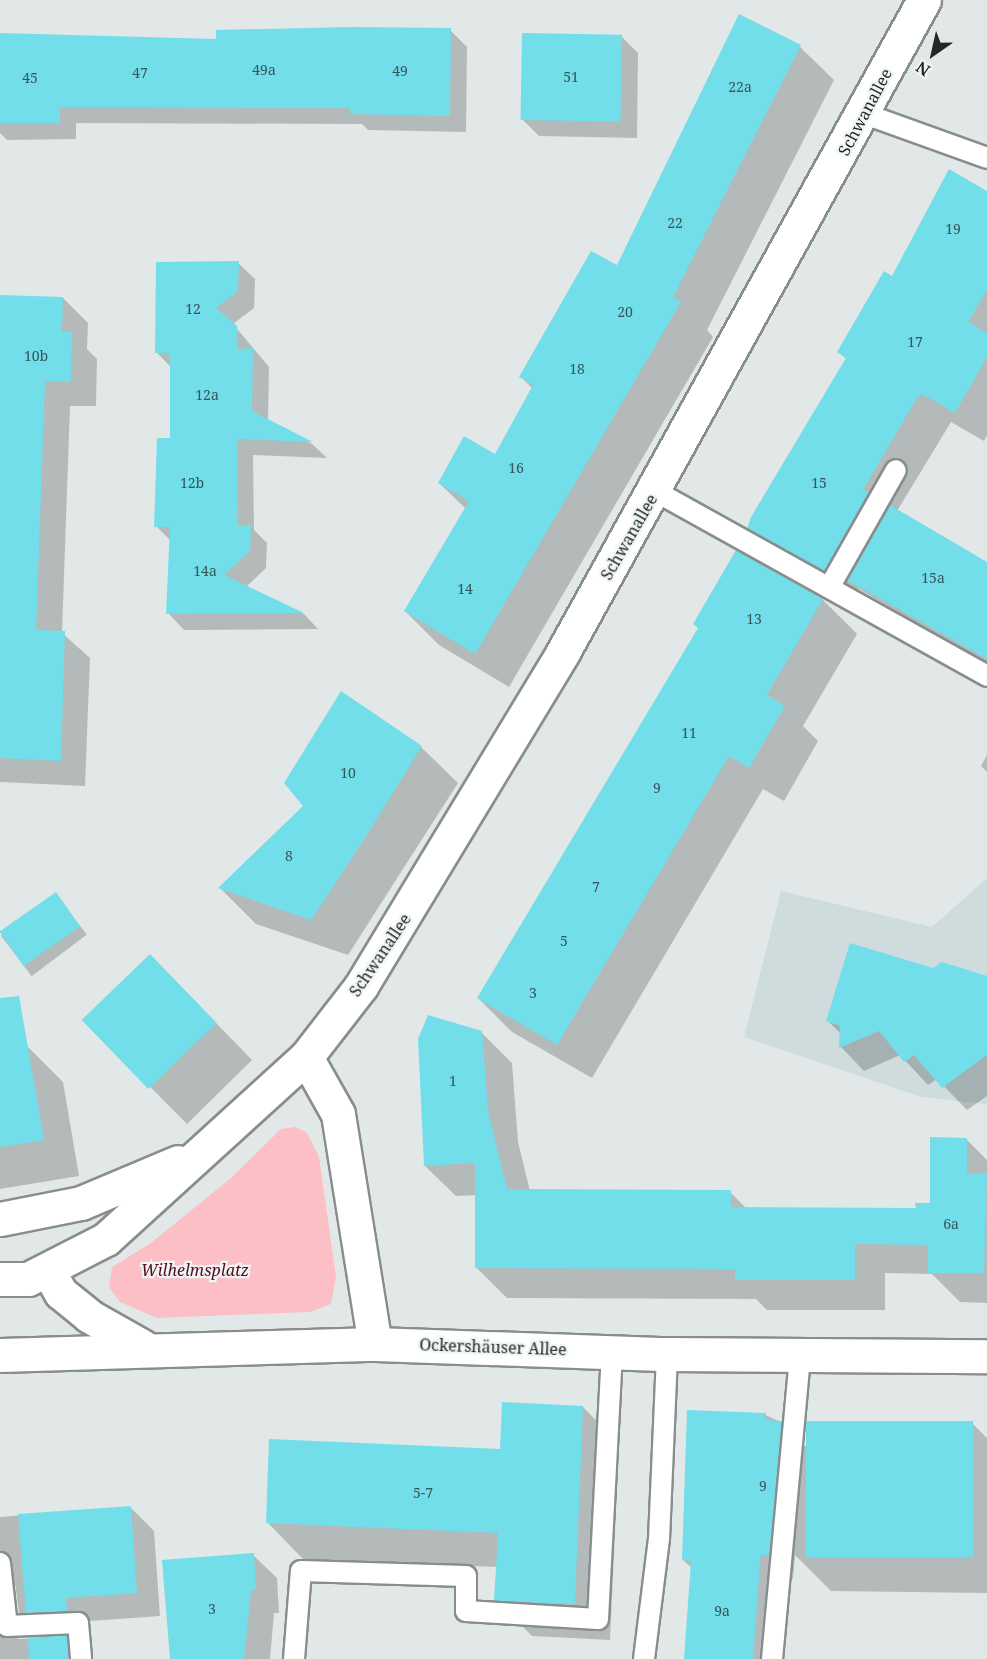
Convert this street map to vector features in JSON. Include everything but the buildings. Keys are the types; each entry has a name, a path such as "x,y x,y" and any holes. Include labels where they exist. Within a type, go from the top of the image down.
{"main road":[{"name":"Schwanallee","path":"306,1057 361,986 423,889 655,491 865,114 924,0"},
{"path":"2,1285 48,1270 106,1239 306,1057 338,1114 375,1344"},
{"path":"8,1218 109,1193 204,1150"},
{"path":"48,1270 61,1293 89,1316 147,1348"},
{"name":"Ockershäuser Allee","path":"0,1355 147,1348 375,1344 668,1354 987,1356"}],"lane":[{"path":"865,114 987,158"},
{"path":"830,586 896,470"},
{"path":"655,491 830,586 987,676"},
{"path":"294,1659 301,1571 466,1576 466,1611 598,1619 612,1352"},
{"path":"644,1659 659,1539 668,1354"},
{"path":"771,1659 800,1355"},
{"path":"0,1563 7,1626 78,1623 81,1659"}],"shaded area":[{"path":"987,878 987,1104 921,1097 744,1037 781,891 932,927"}],"green space":[{"name":"Wilhelmsplatz","path":"296,1127 307,1133 319,1157 336,1277 331,1304 310,1312 157,1318 120,1302 109,1287 112,1267 151,1243 231,1178 281,1129"}]}
